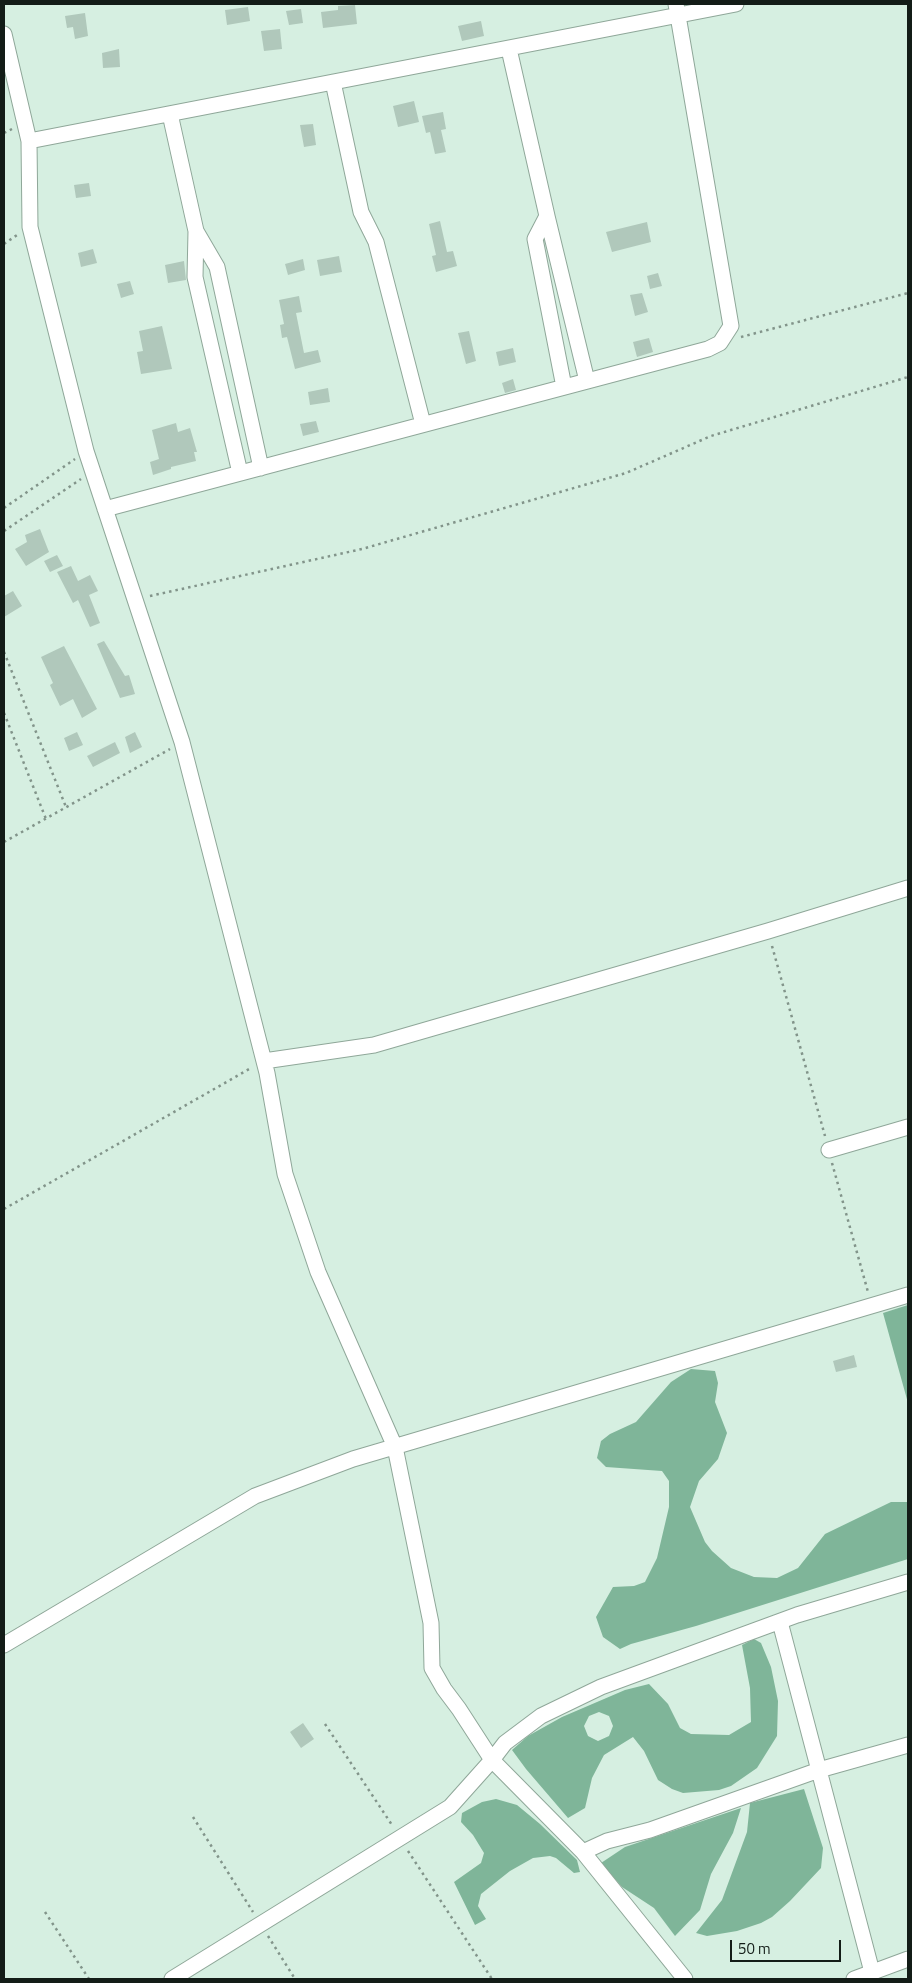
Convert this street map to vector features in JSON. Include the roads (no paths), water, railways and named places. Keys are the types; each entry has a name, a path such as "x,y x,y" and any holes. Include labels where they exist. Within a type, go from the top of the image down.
{"street":[{"path":"29,141 509,49 678,10 736,4"},
{"path":"105,509 708,349 720,343 731,326 678,10"},
{"path":"4,34 29,141 30,227 86,451 182,742 264,1061 285,1174 318,1272 395,1447 431,1624 432,1668 492,1760 582,1852 685,1979"},
{"path":"509,49 587,381"},
{"path":"333,82 361,212 376,242 423,424"},
{"path":"170,114 196,231 195,277 240,473"},
{"path":"547,216 535,238 564,387"},
{"path":"196,231 217,267 261,468"},
{"path":"264,1061 374,1045 768,931 908,888"},
{"path":"829,1150 908,1127"},
{"path":"4,1645 255,1496 353,1459 908,1295"},
{"path":"172,1979 450,1807 505,1743 540,1716 600,1687 780,1622 908,1582"},
{"path":"780,1622 872,1972"},
{"path":"582,1852 608,1841 650,1830 819,1770 908,1744"},
{"path":"854,1979 908,1959"}]}
